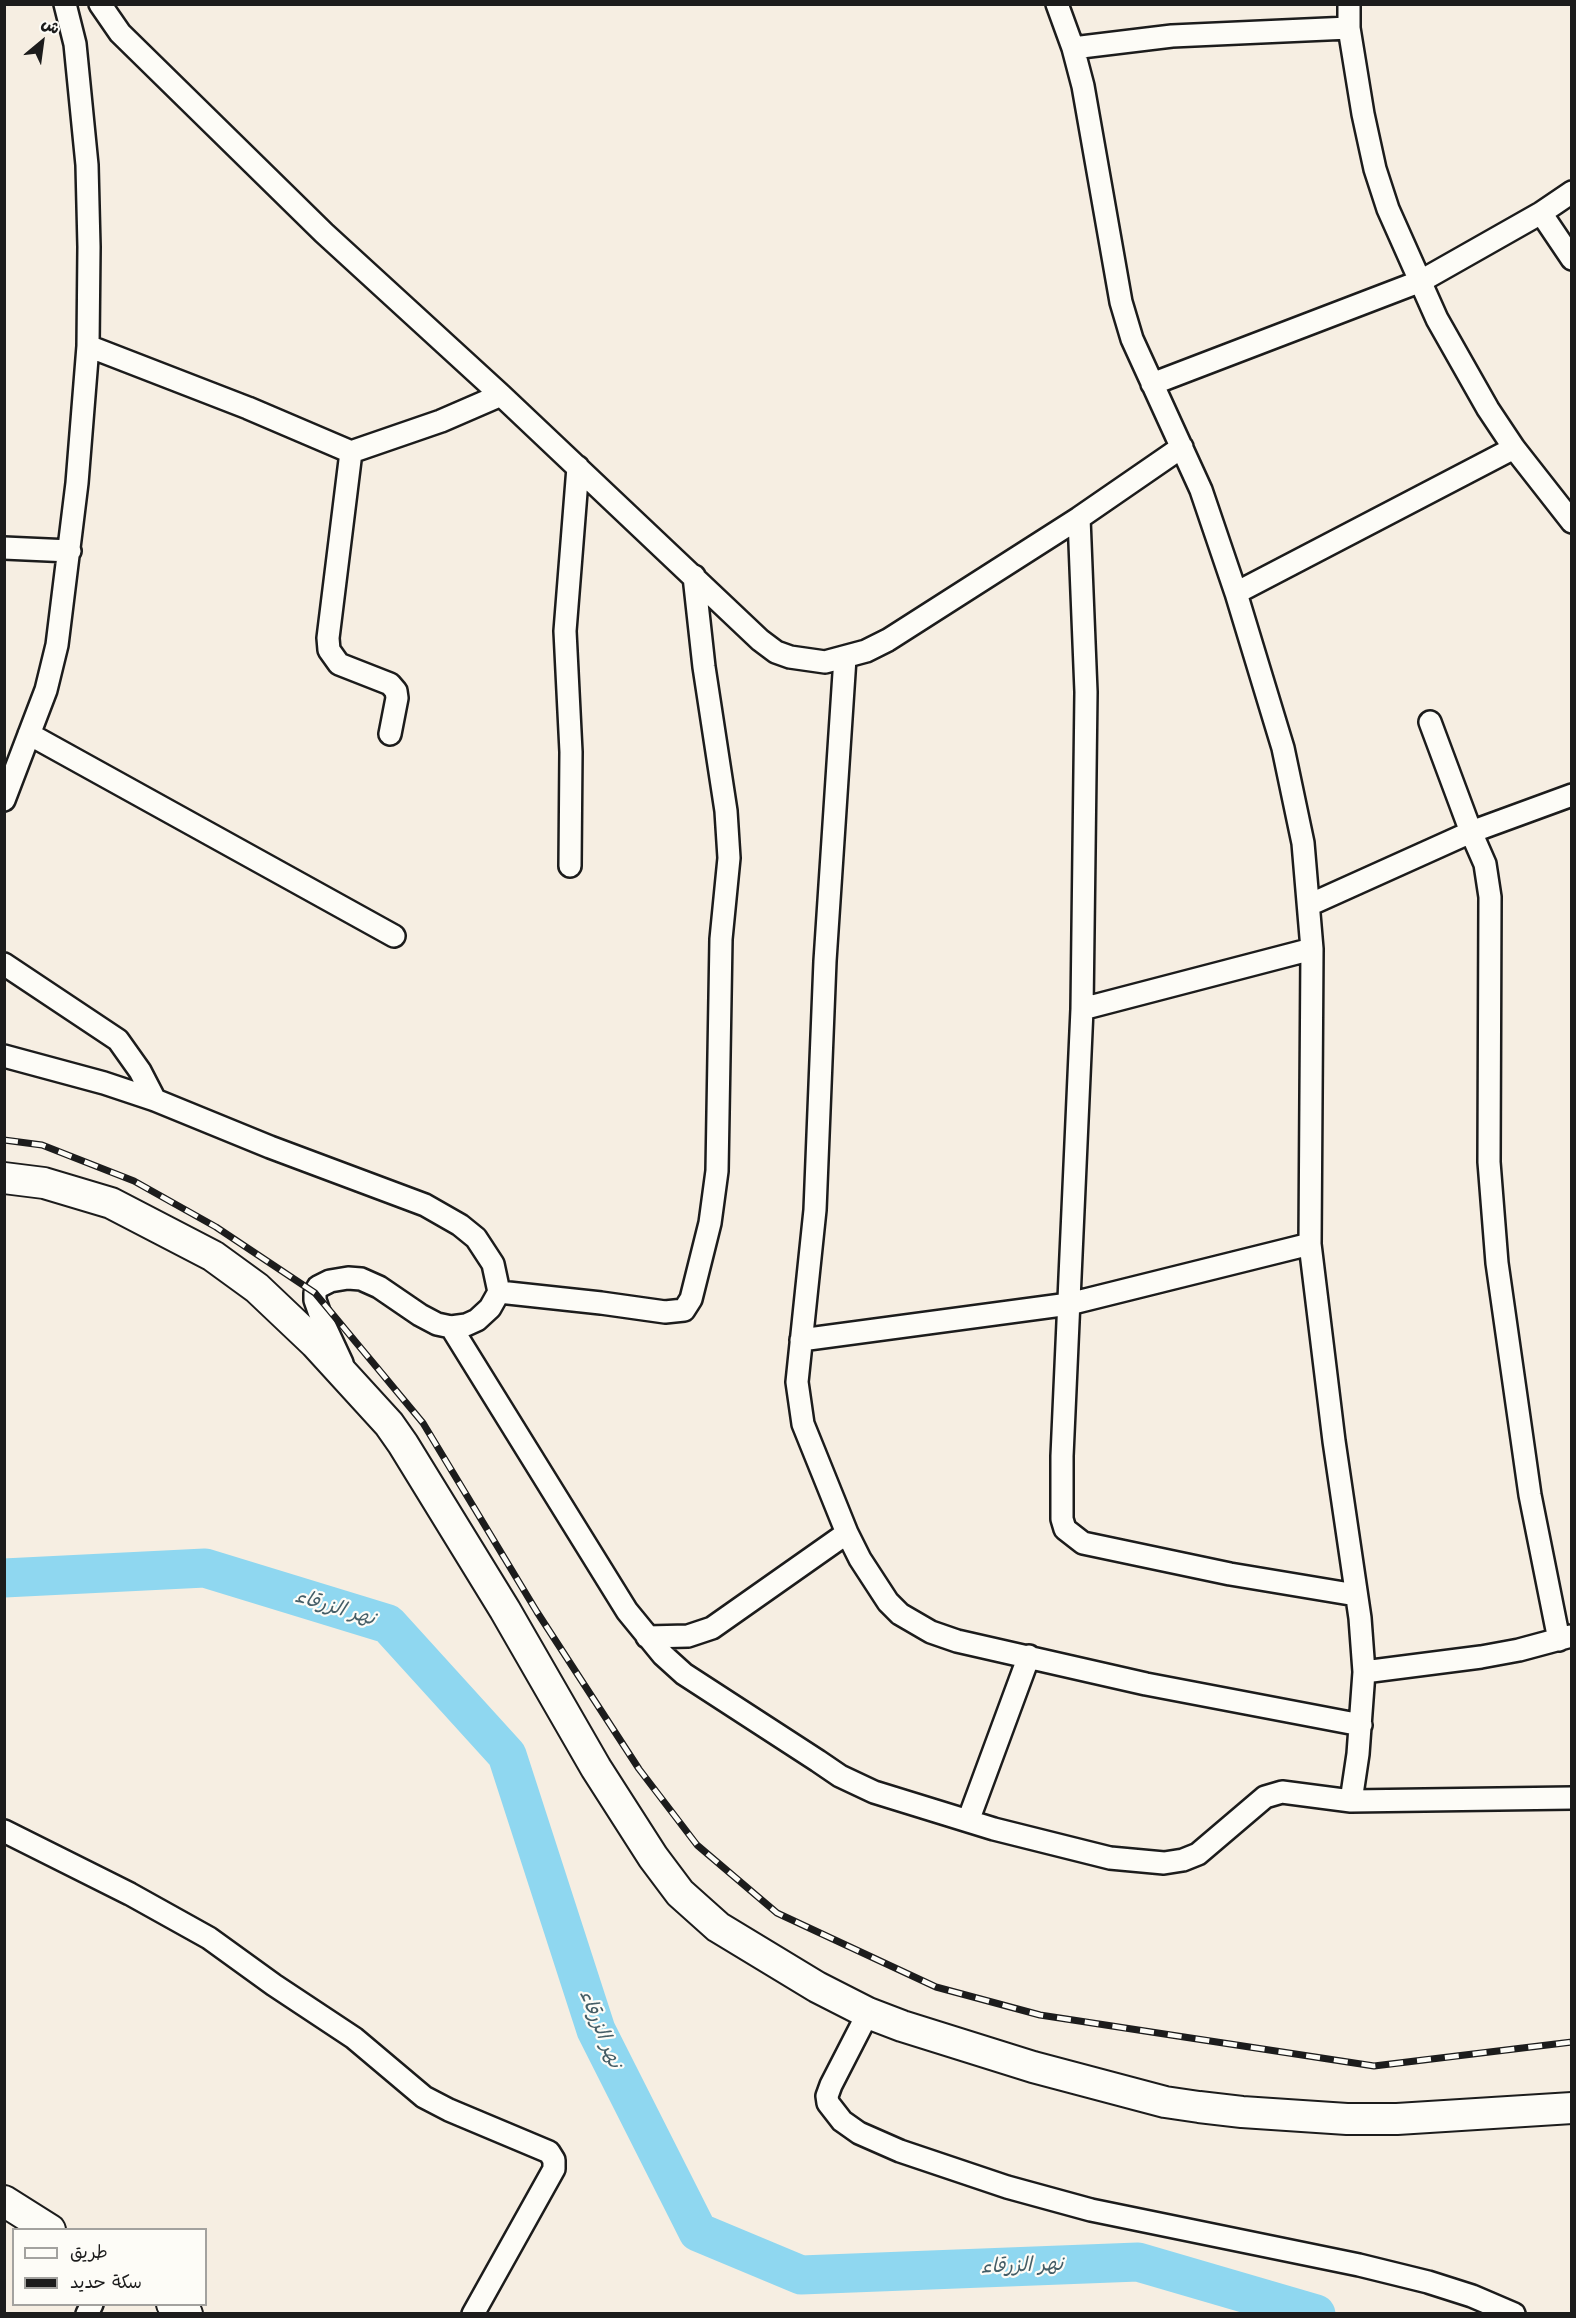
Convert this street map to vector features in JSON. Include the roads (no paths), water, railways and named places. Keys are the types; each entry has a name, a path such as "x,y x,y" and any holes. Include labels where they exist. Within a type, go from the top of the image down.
{"street":[{"path":"4,800 46,690 57,645 70,551 88,346 87,165 75,44 65,4"},
{"path":"100,4 120,33 324,233 501,395 760,640 776,652 790,657 825,662 866,651 888,640 1079,518 1182,447"},
{"path":"1057,4 1073,48 1083,86 1121,302 1132,339 1201,490 1236,593 1283,748 1303,843 1312,949 1310,1244 1364,1672 1361,1725 1351,1801"},
{"path":"1349,4 1349,28 1363,114 1375,169 1388,209 1437,319 1488,409 1514,448 1572,522"},
{"path":"1073,48 1172,36 1349,28"},
{"path":"1152,384 1421,281 1541,213 1572,192"},
{"path":"1541,213 1572,259"},
{"path":"88,346 248,408 351,452 441,421 501,395"},
{"path":"1236,593 1514,448"},
{"path":"351,452 328,638 329,650 339,664 390,684 396,691 397,698 390,734"},
{"path":"570,866 571,752 566,631 578,467"},
{"path":"1079,518 1086,692 1082,1009 1062,1456 1062,1519 1065,1529 1083,1543 1230,1574 1356,1595"},
{"path":"4,548 70,551"},
{"path":"498,1292 665,1312 684,1310 694,1291 713,1204 717,1171 721,939 729,858 726,811 704,667 694,576"},
{"path":"845,658 825,961 815,1210 797,1382 803,1424 847,1533 876,1584 900,1614 931,1632 957,1641 1146,1684 1361,1725"},
{"path":"1364,1672 1481,1657 1565,1638 1530,1495 1497,1263 1489,1162 1490,897 1485,864 1430,722"},
{"path":"29,734 394,936"},
{"path":"1309,905 1471,832 1572,795"},
{"path":"1082,1009 1312,949"},
{"path":"4,964 118,1040 135,1064 155,1100"},
{"path":"4,1056 104,1083 155,1100 270,1147 425,1205 460,1225 476,1238 493,1264 498,1292 490,1308 477,1320 466,1325 451,1327 437,1324 379,1287 361,1279 348,1278 330,1281 318,1287 315,1300 349,1380"},
{"path":"4,1178 44,1183 111,1203 213,1256 257,1288 315,1343 389,1424 420,1470 505,1610 596,1768 653,1857 680,1893 700,1912 737,1940 817,1987 868,2013 902,2026 1033,2067 1165,2102 1242,2112 1387,2119 1572,2108"},
{"path":"801,1340 1069,1304 1310,1244"},
{"path":"451,1327 627,1611 647,1637 684,1674 840,1776 874,1792 968,1821 1110,1858 1164,1863 1183,1860 1198,1854 1255,1805 1273,1793 1282,1792 1351,1801 1572,1798"},
{"path":"647,1637 688,1636 712,1628 847,1533"},
{"path":"968,1821 1029,1656"},
{"path":"4,1831 130,1893 209,1938 354,2038 423,2097 549,2152 554,2160 554,2169 473,2313"},
{"path":"868,2013 827,2096 828,2103 842,2121 860,2133 900,2151 1007,2187 1091,2210 1359,2265 1428,2282 1451,2288 1514,2313"},
{"path":"4,2201 48,2228"}],"waterway":[{"name":"نهر الزرقاء","path":"4,1578 205,1568 388,1624 507,1755 596,2030 698,2232 801,2275 1138,2262 1316,2314"}],"railway":[{"path":"4,1140 42,1145 134,1181 216,1227 315,1293 423,1423 537,1612 639,1769 697,1845 777,1913 936,1987 1040,2015 1374,2066 1572,2042"}]}
